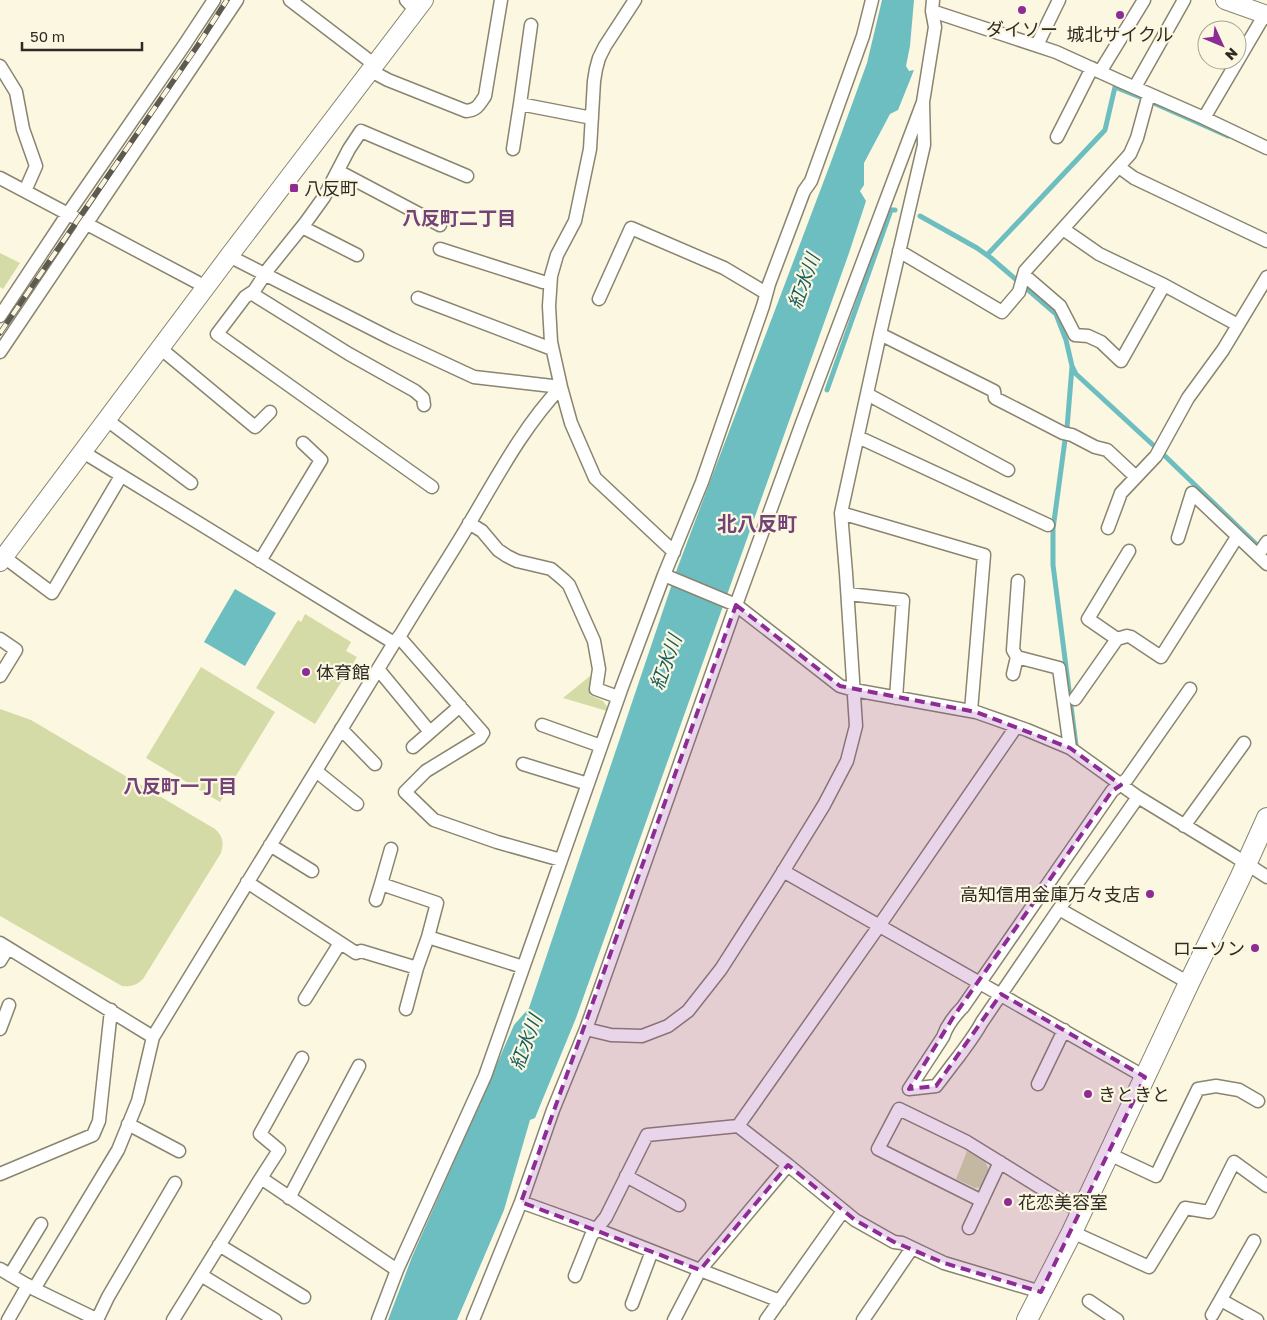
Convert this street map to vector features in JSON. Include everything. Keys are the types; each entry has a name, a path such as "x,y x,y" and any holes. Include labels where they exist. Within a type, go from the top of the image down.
{"main road":[{"path":"1027,1320 1072,1232 1188,983 1247,864 1267,818"}],"street":[{"path":"0,316 214,0"},
{"path":"0,352 237,0"},
{"path":"290,0 388,80 466,111 478,107 485,96 501,0"},
{"path":"635,0 599,58 594,81 590,149 575,221 557,255 550,282 549,306 552,349 571,423 595,478 674,552"},
{"path":"378,1320 397,1270 485,1076 618,697 669,576 674,552 705,473 764,306 766,294 863,36 872,0"},
{"path":"1037,45 1058,0"},
{"path":"1057,137 1096,70 1144,0"},
{"path":"1135,88 1184,0"},
{"path":"1204,118 1266,15 1225,0"},
{"path":"121,476 52,594 2,559 229,256 373,68 416,4"},
{"path":"586,1029 611,1035 642,1036 668,1026 688,1010 721,969 824,805 847,761 856,726 841,513 924,145 923,102 935,27 933,6 1056,52 1267,148"},
{"path":"513,149 531,25"},
{"path":"0,66 16,92 23,130 36,166 25,191"},
{"path":"899,251 1002,312 1019,292 1025,271 1130,154 1137,138 1149,94"},
{"path":"473,1320 521,1202 553,1110 586,1029 733,603 923,102"},
{"path":"520,104 592,118"},
{"path":"432,487 217,334 245,297 254,290 324,197 360,132 467,176"},
{"path":"1119,167 1134,178 1267,240"},
{"path":"338,171 440,224"},
{"path":"0,178 206,287"},
{"path":"302,227 358,254"},
{"path":"599,299 631,228 724,268 766,294"},
{"path":"1063,228 1099,254 1164,285 1238,325"},
{"path":"440,249 543,282 550,282"},
{"path":"229,256 392,339 474,377 561,387"},
{"path":"1108,528 1121,493 1159,451 1188,398 1223,350 1267,277"},
{"path":"1022,281 1060,306 1074,335 1088,336 1101,342 1120,361 1164,285"},
{"path":"251,293 349,354 415,391 423,398 424,404"},
{"path":"418,298 552,349"},
{"path":"880,334 994,391 995,398 1064,433 1095,447 1107,450 1136,477"},
{"path":"160,348 255,428 270,412"},
{"path":"8,1320 118,1150 138,1101 153,1037 469,523 486,492 529,426 561,387"},
{"path":"867,394 1008,470"},
{"path":"107,420 191,483"},
{"path":"858,436 1048,525"},
{"path":"260,561 321,460 303,443"},
{"path":"83,452 260,561 396,640 460,706 483,733 480,738 426,771 405,792 434,820 497,842 561,860"},
{"path":"1178,538 1192,493 1262,560 1267,542"},
{"path":"841,513 984,555 971,712"},
{"path":"469,523 482,531 498,550 507,556 517,561 551,569 564,580 572,591 594,641 599,669 596,689 618,697"},
{"path":"1075,699 1117,639 1127,636 1131,637 1161,657 1237,537"},
{"path":"1117,639 1088,619 1129,551"},
{"path":"669,576 733,603 840,686 976,712 1070,748 1138,797 1267,877"},
{"path":"1013,674 1017,658 1013,650 1018,581"},
{"path":"848,594 903,600 896,698"},
{"path":"0,638 16,650 0,676"},
{"path":"1017,658 1058,668 1070,748"},
{"path":"378,669 430,732"},
{"path":"1138,797 1059,909 982,1022 968,1046 936,1086 909,1088 943,1037 945,1028 963,1007 1112,791 1127,779 1190,689"},
{"path":"413,747 460,706"},
{"path":"542,725 601,746"},
{"path":"738,1126 1016,727"},
{"path":"341,729 375,764"},
{"path":"1184,826 1244,743"},
{"path":"524,764 588,784"},
{"path":"316,771 357,804"},
{"path":"270,845 312,871"},
{"path":"376,900 391,849"},
{"path":"783,871 1145,1077"},
{"path":"247,882 356,953 361,951 417,968"},
{"path":"382,884 437,903 406,1009"},
{"path":"1059,909 1188,983"},
{"path":"428,937 523,967"},
{"path":"305,999 340,943"},
{"path":"0,961 4,945 153,1037"},
{"path":"0,1030 9,1005"},
{"path":"0,1173 93,1135 99,1121 111,1010"},
{"path":"1038,1084 1064,1030"},
{"path":"173,1320 279,1150 260,1134 302,1058"},
{"path":"289,1198 358,1066"},
{"path":"1109,1154 1156,1176 1198,1089 1216,1086 1239,1090 1258,1100"},
{"path":"982,1201 878,1149 899,1109 967,1142 1067,1204 1082,1211"},
{"path":"128,1124 180,1151"},
{"path":"575,1276 591,1236 606,1217 647,1135 738,1126 842,1211 894,1242 902,1243 944,1263 1041,1292"},
{"path":"969,1228 1000,1162"},
{"path":"1072,1232 1149,1267 1185,1208 1209,1212 1234,1162 1267,1186"},
{"path":"674,1320 700,1270 788,1165"},
{"path":"626,1176 678,1205"},
{"path":"261,1178 397,1270"},
{"path":"41,1224 5,1272 97,1320 108,1297 175,1183"},
{"path":"521,1202 596,1229 780,1301"},
{"path":"766,1320 842,1211"},
{"path":"1212,1315 1254,1242"},
{"path":"219,1245 304,1297"},
{"path":"863,1320 912,1248"},
{"path":"632,1304 652,1251"},
{"path":"201,1275 275,1320"},
{"path":"1221,1300 1257,1320"},
{"path":"1089,1301 1116,1320"}],"highlighted area":[{"path":"736,605 840,686 976,712 1070,748 1121,785 1112,791 954,1016 909,1089 936,1086 1001,994 1145,1077 1041,1292 944,1263 894,1242 855,1220 788,1165 700,1270 521,1202"}],"green space":[{"path":"0,253 20,263 3,289 0,287"},
{"name":"体育館","path":"305,614 351,642 346,651 357,657 315,724 256,688 298,620 301,622"},
{"path":"201,667 275,712 220,802 146,758"},
{"path":"590,676 590,695 603,701 608,708 607,711 563,698"},
{"path":"0,709 31,720 215,829 221,837 223,843 221,853 143,979 136,984 122,986 0,916"},
{"path":"967,1151 985,1161 989,1171 982,1187 975,1188 956,1179"}],"water":[{"name":"紅水川","path":"882,0 914,0 910,46 906,66 909,71 914,70 898,110 890,114 864,163 864,185 860,191 866,201 849,253 576,1018 535,1118 530,1120 504,1210 457,1320 388,1320 412,1257 514,1025 529,1008 677,569 867,63"},
{"path":"235,589 276,613 245,666 204,642"}],"waterway":[{"path":"987,255 1105,130 1115,87 1140,97"},
{"path":"1156,104 1228,136"},
{"path":"827,390 891,210 895,210"},
{"path":"920,216 991,258 1056,314 1076,374 1165,456 1258,546"},
{"path":"1067,428 1072,367"},
{"path":"1065,440 1053,529 1053,565 1076,745"}],"railway":[{"path":"0,333 227,0"}],"place":[{"name":"ダイソー","path":"1022,10"},
{"name":"城北サイクル","path":"1120,15"},
{"name":"八反町","path":"294,188"},
{"name":"体育館","path":"306,672"},
{"name":"高知信用金庫万々支店","path":"1150,894"},
{"name":"ローソン","path":"1255,948"},
{"name":"きときと","path":"1088,1094"},
{"name":"花恋美容室","path":"1008,1202"}],"district":[{"name":"八反町二丁目","path":"459,217"},
{"name":"北八反町","path":"757,523"},
{"name":"八反町一丁目","path":"180,785"}]}
